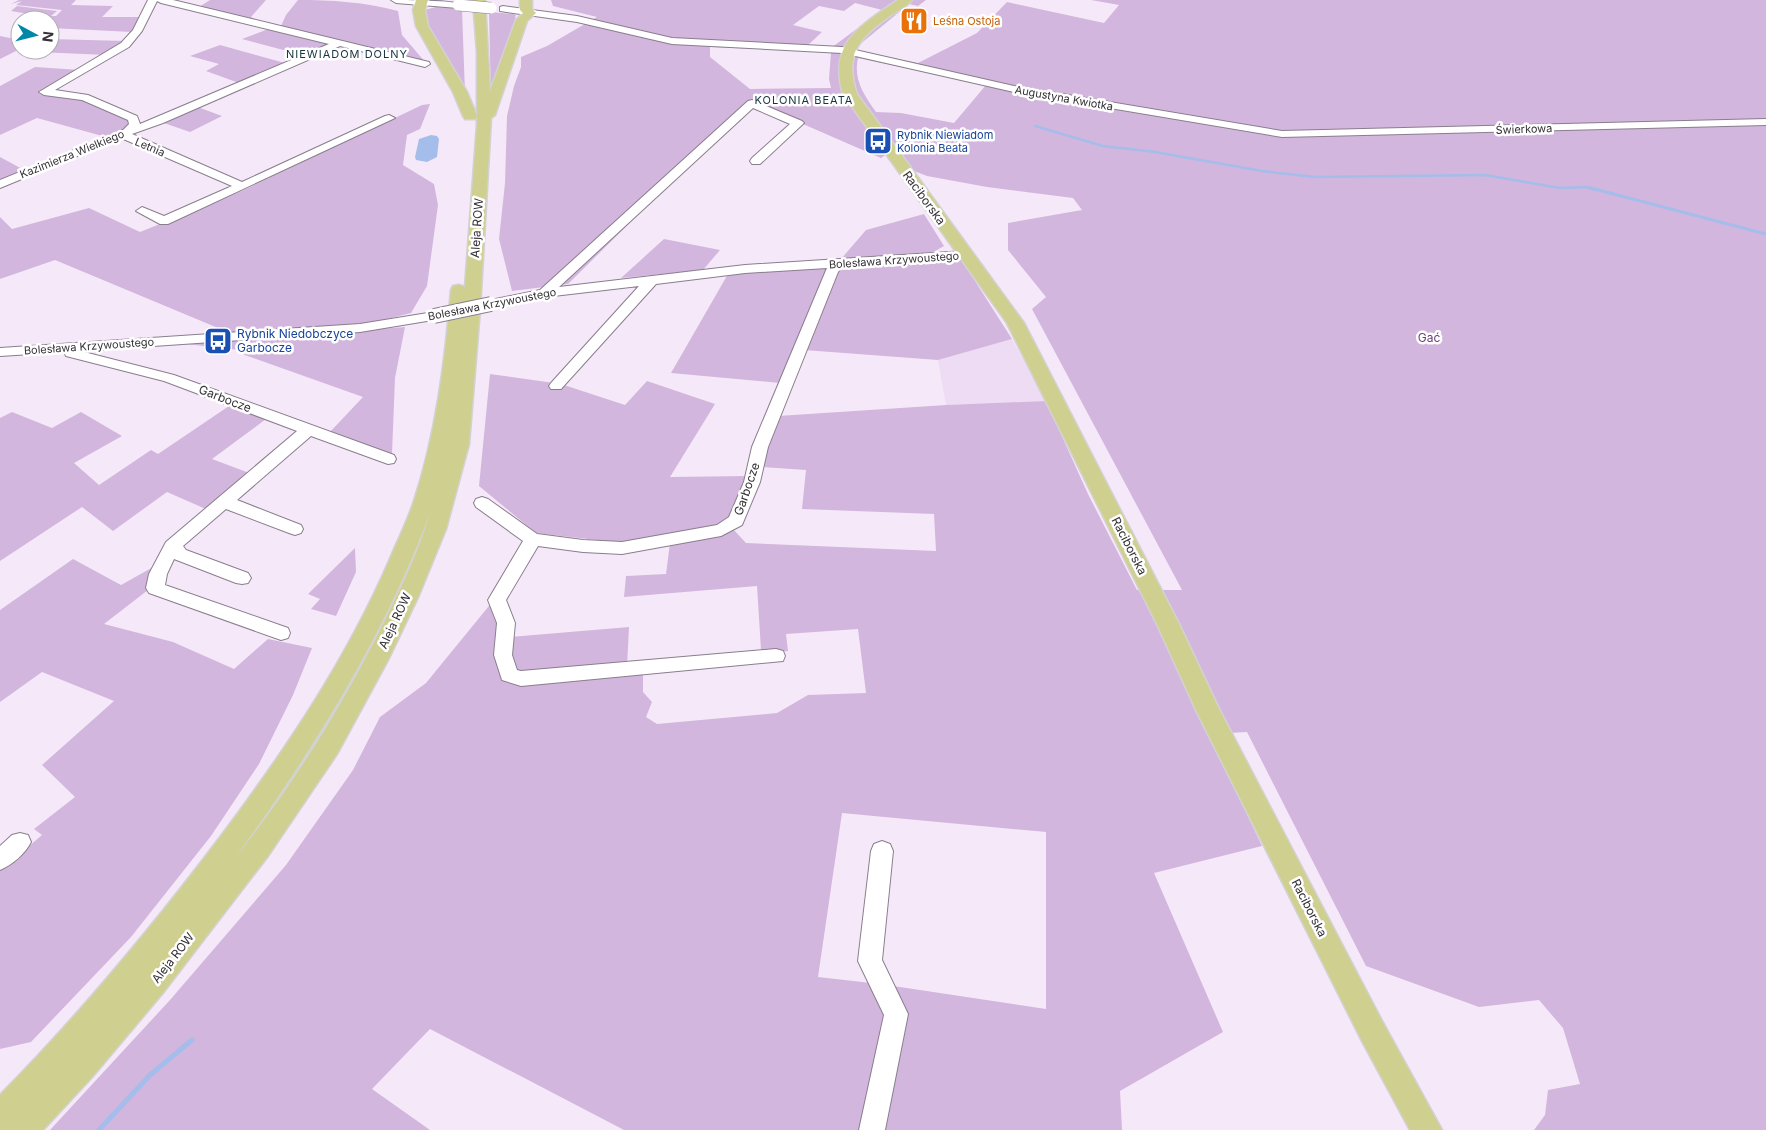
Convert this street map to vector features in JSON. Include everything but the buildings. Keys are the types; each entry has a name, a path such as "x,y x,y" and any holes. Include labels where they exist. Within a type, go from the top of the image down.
{"main road":[{"name":"Aleja ROW","path":"0,1117 114,991 187,903 268,794 313,727 368,631 396,572 423,503 440,443 449,397 473,129 483,52 479,0"},
{"path":"847,52 856,38 906,0"},
{"path":"423,1 420,18 422,26 460,92 473,129"},
{"path":"463,2 469,42"},
{"path":"473,129 527,8"},
{"name":"Raciborska","path":"847,52 842,71 850,94 1015,323 1032,354 1168,624 1208,710 1377,1040 1428,1130"},
{"name":"Aleja ROW","path":"22,1130 82,1065 152,984 259,848 328,747 377,660 408,595 436,529 459,444 472,309 473,129 470,79"}],"street":[{"name":"Kazimierza Wielkiego","path":"0,184 86,147 127,132 135,125 133,118 84,97 44,92 125,45 137,31 153,0"},
{"path":"161,0 425,64"},
{"name":"Augustyna Kwiotka","path":"396,0 446,3 463,2 503,9 527,8 672,41 847,52 1022,90 1282,134"},
{"name":"Letnia","path":"242,186 126,137 127,132 339,42"},
{"path":"544,293 752,103 798,123 756,161"},
{"path":"142,211 164,221 389,118"},
{"name":"Świerkowa","path":"1282,134 1766,122"},
{"name":"Bolesława Krzywoustego","path":"0,352 59,350 360,328 434,316 544,293 653,279 744,269 966,255"},
{"name":"Garbocze","path":"482,503 534,539 583,546 622,548 721,530 736,521 752,482 760,447 831,272 837,264"},
{"path":"556,386 653,279"},
{"name":"Garbocze","path":"59,350 169,378 388,459"},
{"name":"Bolesława Krzywoustego","path":"0,358 18,351"},
{"path":"281,633 155,588 158,574 172,546 308,430"},
{"path":"223,501 295,530"},
{"path":"534,539 498,600 506,623 503,655 509,675 521,679 564,676 776,656"},
{"path":"172,546 180,554 242,578"},
{"path":"0,860 20,842"},
{"path":"872,1130 896,1014 870,961 882,851"}],"shaded area":[{"path":"1012,339 1046,401 946,405 938,360"}],"green space":[{"path":"19,0 76,0 71,5 113,6 102,17 140,17 132,32 60,28 60,12 62,10 16,5 22,1 11,4"},
{"path":"210,0 266,0 251,17 257,20 255,21 199,7"},
{"path":"298,0 348,2 398,11 402,35 426,63 281,26 286,15"},
{"name":"Gać","path":"551,0 926,0 918,6 909,4 853,50 918,63 977,33 1007,2 1104,23 1119,5 1091,0 1766,0 1766,1130 1534,1130 1545,1115 1548,1090 1580,1084 1563,1028 1539,1000 1479,1007 1366,966 1247,732 1209,734 1262,846 1154,873 1223,1032 1120,1091 1122,1130 624,1130 430,1029 372,1089 430,1130 50,1130 170,1000 286,865 353,770 380,717 426,683 493,601 508,678 643,673 643,692 652,702 646,717 657,724 777,713 808,695 866,693 858,629 786,634 788,651 736,657 761,650 757,586 624,597 626,576 666,574 670,543 733,529 746,543 936,551 934,514 802,509 806,470 761,467 778,416 946,405 1046,401 1088,494 1137,590 1182,590 1032,309 1046,297 1008,250 1008,223 1082,210 1073,198 987,187 927,176 914,171 895,148 881,158 752,102 568,284 512,291 499,239 505,183 507,116 514,86 521,67 521,57 547,46 597,17 553,6","holes":["855,3 882,10 831,48 807,46 822,32 793,25 819,6 844,11","710,47 831,52 829,79 831,88 750,89 710,57","858,58 986,85 954,123 901,113 876,112 858,80","842,813 1046,832 1046,1009 880,984 818,977"]},
{"path":"17,6 49,10 12,10"},
{"path":"436,7 462,9 465,93 426,26 424,10"},
{"path":"489,12 513,14 516,15 515,18 520,18 491,100"},
{"path":"271,28 335,43 306,56 242,39"},
{"path":"0,36 10,38 10,54 0,59"},
{"path":"60,39 126,41 106,55 60,53"},
{"path":"220,45 285,63 239,83 206,71 219,64 190,56"},
{"path":"35,67 80,70 39,94 82,99 111,111 132,123 120,132 106,137 37,118 0,135 0,86"},
{"path":"430,104 420,129 407,135 403,165 434,184 438,205 427,286 411,313 364,325 230,333 55,260 0,279 0,217 12,229 89,208 140,232 244,190 422,105"},
{"path":"195,106 222,116 190,132 161,122"},
{"path":"0,157 26,171 0,182"},
{"path":"924,214 944,246 930,254 841,259 866,230"},
{"path":"664,239 720,250 703,270 621,278"},
{"path":"961,259 1012,339 938,360 804,350 834,278 840,269"},
{"path":"830,266 780,383 671,373 728,274"},
{"path":"405,327 395,378 392,454 329,433 363,397 242,354 248,351 186,344"},
{"path":"490,374 561,384 625,405 647,381 715,404 670,477 748,476 728,518 716,526 623,543 536,533 479,486"},
{"path":"229,406 266,419 212,459 252,474 208,510 167,492 113,531 82,507 0,561 0,418 12,412 52,428 81,412 122,436 74,463 99,485 151,450 158,454"},
{"path":"355,548 356,572 336,616 311,609 320,599 308,594"},
{"path":"73,559 121,585 155,566 148,590 104,624 173,642 234,669 268,639 312,648 293,695 259,764 211,836 131,937 31,1042 0,1049 0,871 42,835 34,829 75,797 42,765 114,701 42,672 0,702 0,610"},
{"path":"629,627 627,667 512,672 510,637"}],"water":[{"path":"431,135 437,136 439,139 437,157 427,162 416,160 419,139"}],"waterway":[{"path":"1035,126 1103,146 1155,152 1262,171 1315,177 1485,175 1560,188 1586,187 1596,190"},
{"path":"1591,188 1766,234"},
{"path":"99,1130 150,1075 192,1040"}],"place":[{"name":"Leśna Ostoja","path":"914,21"},
{"name":"Rybnik Niewiadom Kolonia Beata","path":"878,141"},
{"name":"Rybnik Niedobczyce Garbocze","path":"218,341"}],"district":[{"name":"NIEWIADOM DOLNY","path":"347,54"},
{"name":"KOLONIA BEATA","path":"804,100"}]}
